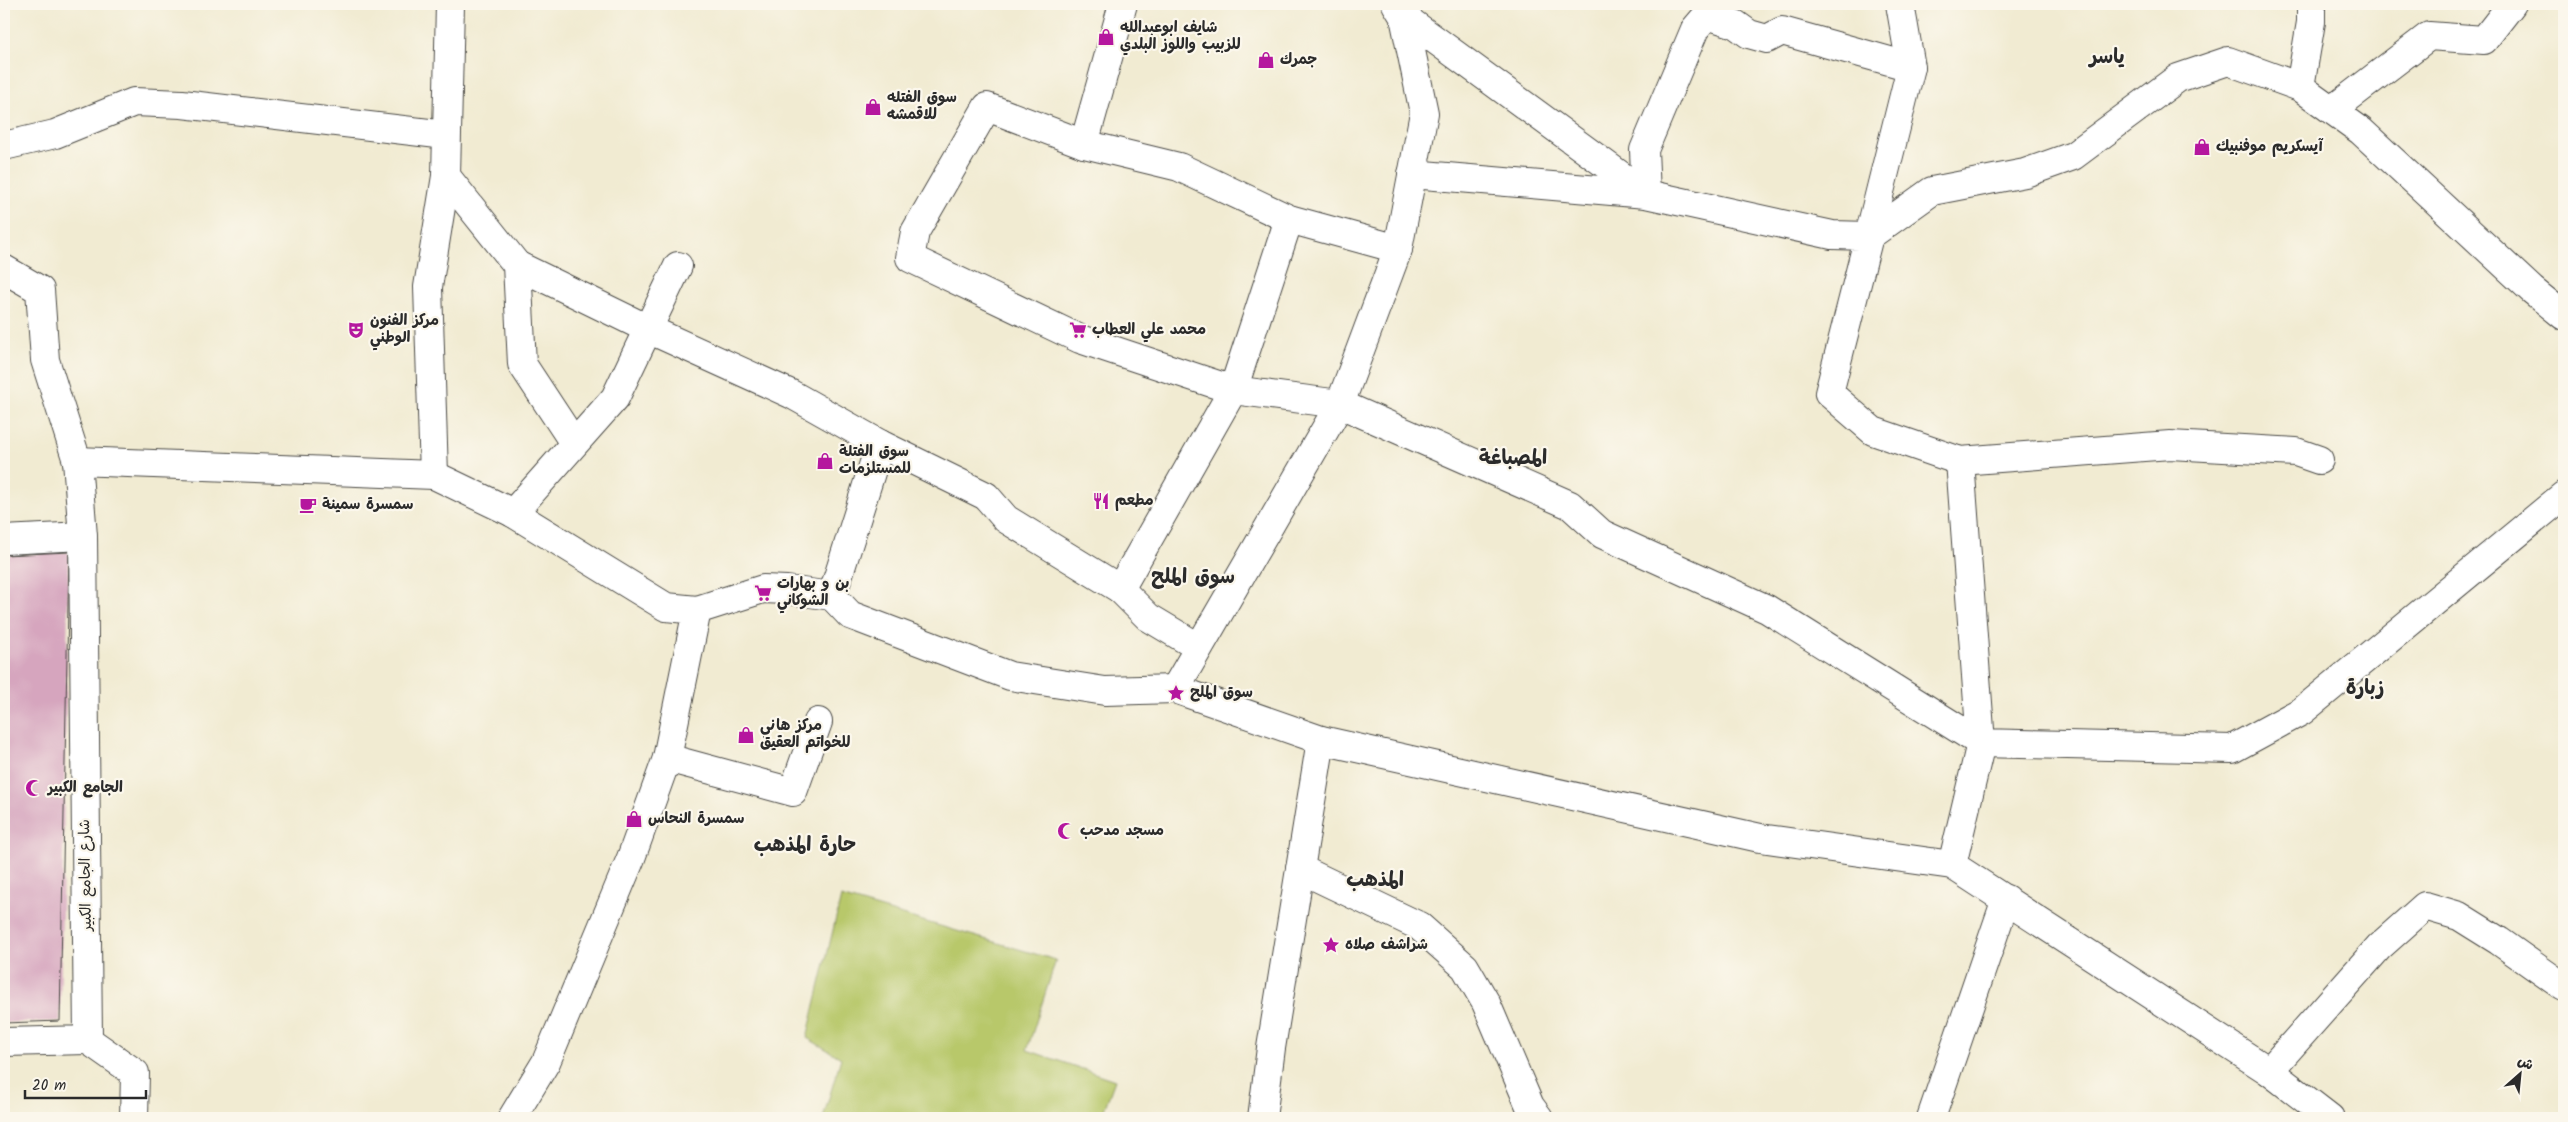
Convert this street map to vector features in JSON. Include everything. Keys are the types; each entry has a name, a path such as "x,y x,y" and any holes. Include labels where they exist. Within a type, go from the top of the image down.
{"street":[{"path":"434,475 428,286 446,176 450,4"},
{"path":"1084,144 1123,4"},
{"path":"1900,4 1911,67 1829,393 1873,431 1960,461 2170,445 2296,452 2319,460"},
{"path":"2300,87 2312,22 2311,4"},
{"path":"2332,110 2429,36 2484,40 2512,4"},
{"path":"1400,10 1646,194"},
{"path":"1175,689 1198,647 1268,532 1340,404 1398,249 1424,113 1400,10"},
{"path":"1646,194 1644,150 1695,28 1707,15 1735,24 1749,34 1767,39 1782,31 1911,67"},
{"path":"1412,174 1646,194 1832,235 1870,236 1932,191 2025,173 2073,156 2178,78 2228,61 2300,87 2361,131 2532,290 2564,316"},
{"path":"4,146 55,134 134,102 182,104 446,135"},
{"path":"1398,249 1289,219 1179,167 1084,144 987,107 915,232 910,258 1080,339 1233,390 1340,404 1570,505 1602,534 1766,609 1981,743 2232,749 2302,711 2564,495"},
{"path":"446,176 518,264 648,329 791,394 880,444 986,496 1006,519 1120,589 1148,617 1198,647"},
{"path":"1120,589 1233,390 1289,219"},
{"path":"518,264 522,364 574,443"},
{"path":"514,513 574,443 616,398 678,266"},
{"name":"شارع الجامع الكبير","path":"4,269 40,290 45,360 77,461 83,536 88,1040"},
{"path":"832,596 880,444"},
{"path":"77,461 434,475 514,513 666,607 697,610 763,589 832,596 850,615 1010,676 1105,691 1175,689 1321,740 1760,838 1952,865 2270,1071 2330,1118"},
{"path":"1952,865 1981,743 1960,461"},
{"path":"4,540 83,536"},
{"path":"512,1118 546,1062 631,858 667,758 697,610"},
{"path":"667,758 793,792 818,722"},
{"path":"1262,1118 1321,740"},
{"path":"1300,869 1419,926 1465,968 1486,1003 1530,1106 1539,1118"},
{"path":"1931,1118 2006,899"},
{"path":"2270,1071 2379,947 2425,906 2459,916 2500,941 2564,987"},
{"path":"4,1042 88,1040 135,1073 134,1118"}],"green space":[{"path":"841,897 1056,960 1027,1050 1115,1080 1101,1118 823,1118 841,1058 807,1038"}],"building":[{"name":"الجامع الكبير","path":"69,552 60,1021 4,1023 4,555"}],"place":[{"name":"شايف ابوعبدالله للزبيب واللوز البلدي","path":"1106,37"},
{"name":"جمرك","path":"1266,60"},
{"name":"سوق الفتله للاقمشه","path":"873,107"},
{"name":"آيسكريم موفنبيك","path":"2202,147"},
{"name":"مركز الفنون الوطني","path":"356,330"},
{"name":"محمد علي العطاب","path":"1078,330"},
{"name":"سوق الفتلة للمستلزمات","path":"825,461"},
{"name":"مطعم","path":"1101,501"},
{"name":"سمسرة سمينة","path":"308,505"},
{"name":"بن و بهارات الشوكاني","path":"763,593"},
{"name":"سوق الملح","path":"1176,693"},
{"name":"مركز هاني للخواتم العقيق","path":"746,735"},
{"name":"الجامع الكبير","path":"34,788"},
{"name":"سمسرة النحاس","path":"634,819"},
{"name":"مسجد مدحب","path":"1066,831"},
{"name":"شراشف صلاه","path":"1331,945"}],"district":[{"name":"ياسر","path":"2107,58"},
{"name":"المصباغة","path":"1513,459"},
{"name":"سوق الملح","path":"1193,578"},
{"name":"زبارة","path":"2365,689"},
{"name":"حارة المذهب","path":"805,846"},
{"name":"المذهب","path":"1375,881"}]}
